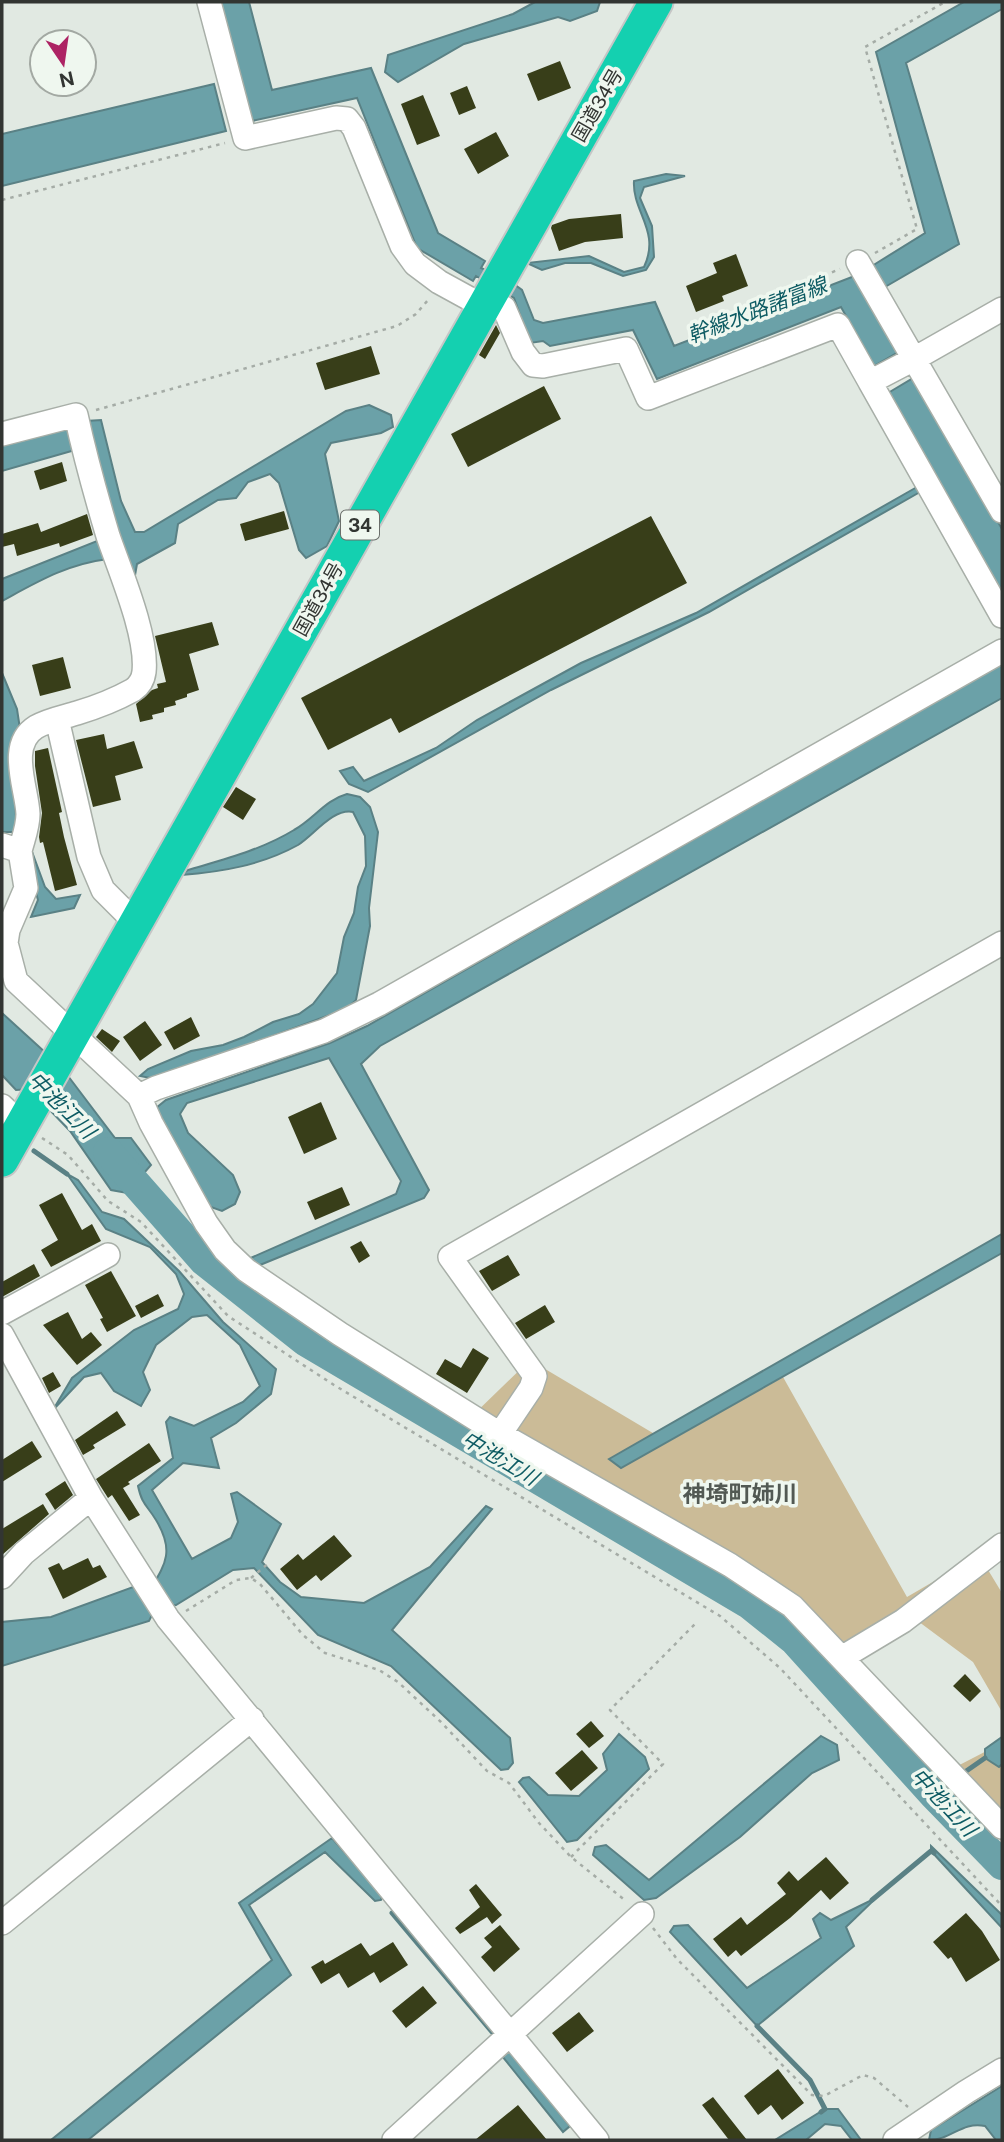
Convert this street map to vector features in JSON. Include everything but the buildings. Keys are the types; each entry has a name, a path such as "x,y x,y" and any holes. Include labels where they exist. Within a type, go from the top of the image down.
{"highway":[{"name":"国道34号","path":"2,1160 17,1115 69,1042 656,2"}],"street":[{"path":"209,2 246,138 336,118 347,119 354,128 402,246 415,264 439,282 470,299 504,308 523,352 533,365 543,366 625,349 648,398 838,325 892,370 1002,511"},
{"path":"858,262 892,370 1002,616"},
{"path":"892,370 1002,309"},
{"path":"2,435 76,415 95,492 125,579 141,640 144,673 138,687 119,698 36,727 25,737 21,768 28,815 11,848 26,888 6,943 16,981 69,1042 139,1096 206,1223 225,1250 246,1269 340,1334 499,1434 730,1565 792,1605 1002,1827"},
{"path":"139,1096 324,1031 379,1004 1002,652"},
{"path":"57,719 89,857 103,890 136,923"},
{"path":"499,1434 531,1388 535,1376 450,1257 1002,943"},
{"path":"2,1313 108,1255"},
{"path":"2,1335 91,1498 168,1619 597,2140"},
{"path":"2,1577 24,1553 91,1498"},
{"path":"843,1657 903,1622 1002,1545"},
{"path":"2,1923 252,1718"},
{"path":"394,2140 642,1914"},
{"path":"910,2134 1002,2070"}],"path":[{"path":"769,298 858,262 917,229 865,47 945,2"},
{"path":"2,200 246,138"},
{"path":"76,415 397,326 416,314 439,282"},
{"path":"17,1115 68,1155 108,1201 141,1222 228,1316 334,1385 720,1616 780,1668 1002,1906"},
{"path":"168,1619 236,1580 251,1578 271,1562"},
{"path":"251,1578 260,1584 303,1635 325,1653 379,1670 398,1682 441,1722 487,1771 509,1783 539,1823 571,1857 642,1914 677,1959 812,2095 824,2096 863,2076 874,2078 908,2107 910,2134"},
{"path":"571,1857 663,1764 610,1710 696,1623"}],"shaded area":[{"path":"530,1360 668,1442 783,1377 907,1597 979,1555 1002,1593 1002,1712 973,1662 903,1610 830,1653 786,1607 469,1419"},
{"path":"1002,1743 1002,1835 942,1774"}],"water":[{"path":"219,2 249,2 272,90 371,68 438,233 485,261 481,268 488,271 483,280 476,276 473,281 417,248 357,98 252,121"},
{"path":"535,2 600,2 597,11 570,21 558,17 464,44 398,82 385,72 388,55 513,14"},
{"path":"964,2 1002,2 1002,9 906,63 959,244 885,287 872,266 925,233 876,52"},
{"path":"214,84 226,131 2,186 2,134"},
{"path":"666,174 685,176 644,187 640,198 652,226 654,257 646,270 623,276 591,263 565,263 542,270 527,263 589,256 624,272 644,267 648,254 648,232 637,202 634,181"},
{"path":"857,275 900,351 874,366 841,307 657,379 633,330 550,346 543,341 530,343 514,298 505,293 511,282 522,290 534,320 543,323 655,302 674,346"},
{"path":"915,377 1002,529 1002,594 888,393"},
{"path":"369,405 391,415 393,427 381,433 331,443 325,454 339,521 327,546 306,558 299,550 279,483 270,474 248,482 236,498 218,500 178,524 175,543 137,564 134,581 107,508 86,421 101,420 121,501 135,532 144,532 346,411"},
{"path":"70,428 75,450 2,471 2,445"},
{"path":"917,487 920,492 709,612 551,690 368,792 349,784 340,771 353,767 364,781 436,748 477,720 581,663 696,613"},
{"path":"102,539 108,559 66,569 2,601 2,579"},
{"path":"1002,663 1002,698 380,1046 361,1064 429,1190 424,1198 255,1267 246,1260 396,1194 401,1181 329,1058 187,1103 180,1114 188,1133 233,1175 240,1192 235,1204 222,1211 208,1206 156,1108 166,1100 330,1043 367,1026"},
{"path":"2,673 17,709 20,729 12,755 17,832 2,832"},
{"path":"347,794 360,797 370,807 378,832 369,908 370,926 356,1000 346,1009 155,1079 140,1076 148,1069 191,1051 223,1045 273,1022 299,1014 313,1004 337,973 344,937 354,913 358,887 366,866 365,836 353,812 338,814 298,845 270,858 212,872 181,875 188,870 269,843 301,826 332,801"},
{"path":"31,849 45,887 56,899 80,895 74,908 31,917 38,900 27,860"},
{"path":"2,1013 47,1054 31,1089 16,1090 2,1075"},
{"path":"65,1072 115,1138 131,1138 151,1165 127,1193 111,1190 70,1131 46,1106"},
{"path":"67,1174 78,1180 102,1212 124,1219 179,1271 223,1322 276,1369 271,1394 236,1423 211,1438 219,1468 183,1463 152,1490 192,1559 231,1538 238,1522 231,1494 237,1492 281,1524 262,1562 280,1582 301,1597 364,1603 430,1567 486,1506 492,1509 392,1630 510,1738 513,1763 508,1769 501,1770 391,1666 318,1635 254,1568 233,1570 176,1605 162,1606 154,1611 149,1621 2,1666 2,1622 51,1617 133,1587 147,1595 163,1567 166,1551 162,1532 143,1501 138,1486 173,1458 166,1422 170,1417 194,1426 243,1402 260,1386 240,1345 207,1315 192,1317 156,1345 143,1372 150,1390 141,1406 114,1391 101,1373 84,1377 53,1410 72,1378 134,1330 178,1309 184,1294 176,1274 150,1247 106,1229"},
{"path":"1002,1234 1002,1253 621,1468 609,1459"},
{"path":"619,1734 645,1757 649,1769 577,1840 567,1842 519,1782 529,1777 548,1795 579,1796 607,1770 603,1754"},
{"path":"821,1736 837,1745 839,1760 812,1773 740,1837 656,1898 644,1900 593,1855 595,1847 606,1845 649,1880"},
{"path":"1002,1737 1002,1764 999,1767 985,1758 985,1749"},
{"path":"332,1838 382,1895 381,1900 375,1901 325,1852 249,1905 291,1975 88,2140 51,2140 272,1960 239,1903"},
{"path":"931,1846 1002,1915 1002,1928 931,1851"},
{"path":"876,1898 846,1927 854,1946 757,2026 670,1932 674,1926 688,1925 747,1988 821,1938 813,1919 820,1913 831,1920"},
{"path":"509,2051 570,2126 563,2132 502,2056"},
{"path":"1002,2086 1002,2140 996,2140 985,2126 977,2125 929,2140 931,2130"},
{"path":"825,2109 838,2109 861,2140 852,2140 841,2126 825,2124 806,2140 775,2140"}],"waterway":[{"path":"34,1151 67,1174"},
{"name":"中池江川","path":"108,1152 204,1261 305,1341 749,1604 794,1640 933,1794 1002,1865"},
{"path":"962,1774 985,1758"},
{"path":"872,1900 931,1851 934,1853"},
{"path":"392,1913 492,2032"},
{"path":"757,2026 810,2080 825,2109 821,2112"}],"district":[{"name":"神埼町姉川","path":"740,1493"}],"water label":[{"name":"幹線水路諸富線","path":"757,310"}]}
